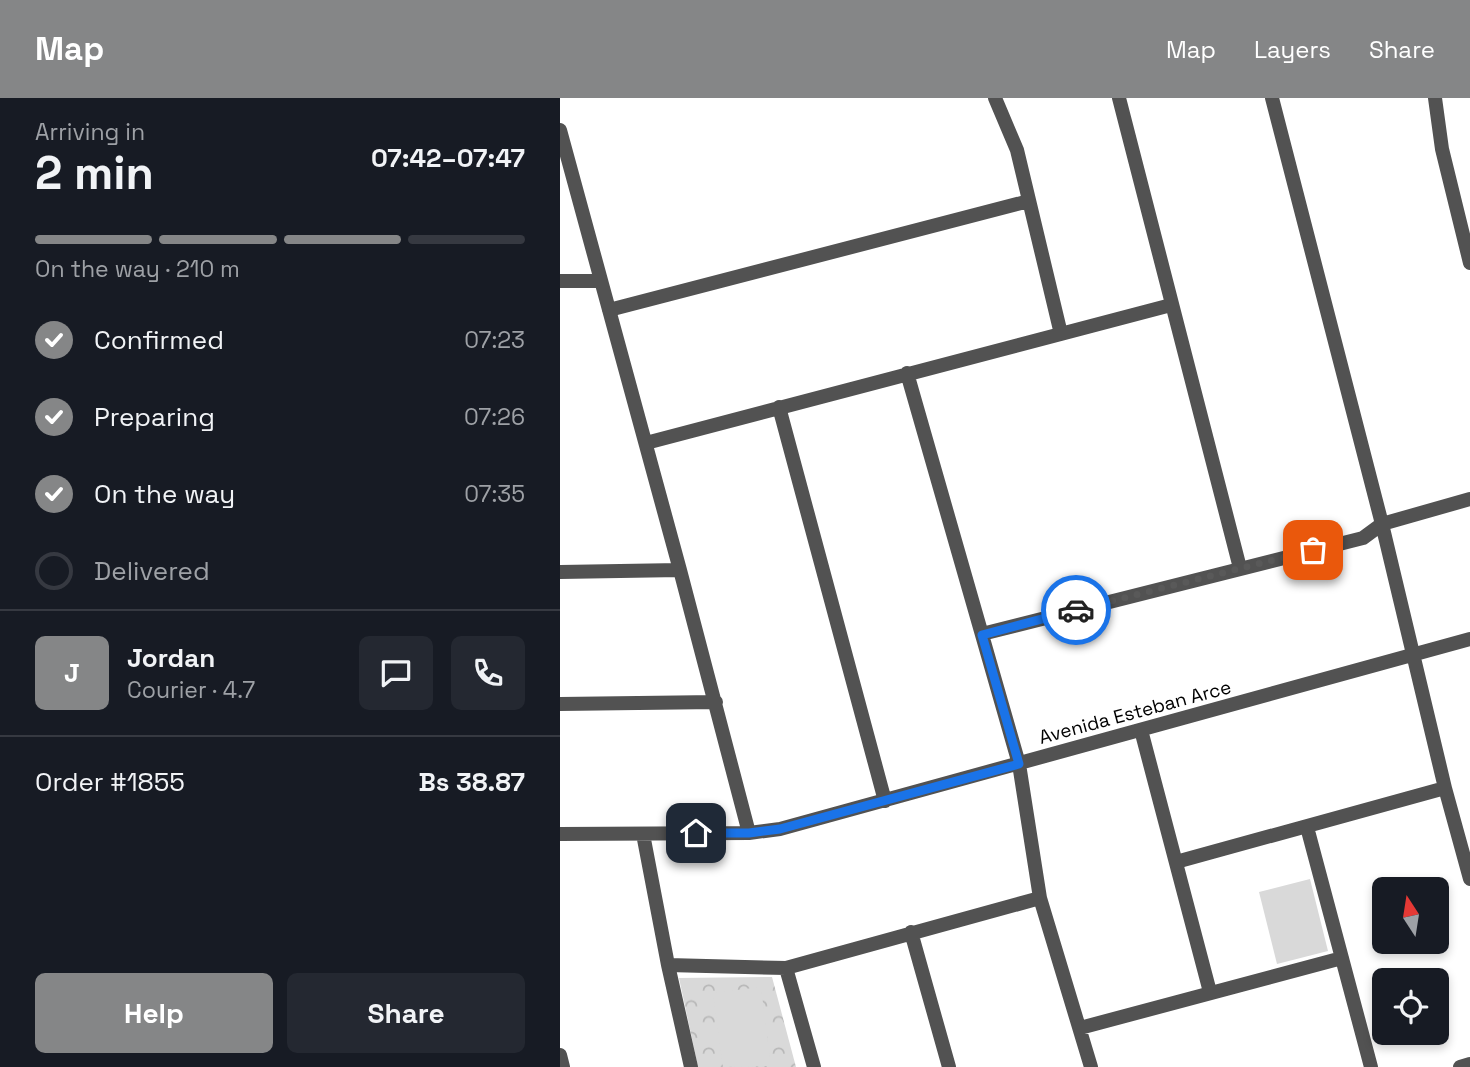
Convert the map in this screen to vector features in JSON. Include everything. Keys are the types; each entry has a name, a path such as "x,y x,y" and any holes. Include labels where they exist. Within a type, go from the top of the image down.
{"street":[{"path":"995,98 1017,150 1061,334"},
{"path":"1119,98 1240,568"},
{"path":"1272,98 1470,879"},
{"path":"1435,98 1441,149 1470,262"},
{"path":"560,130 716,702 749,833"},
{"path":"609,310 1029,201"},
{"path":"560,281 601,281"},
{"path":"646,443 1171,305"},
{"path":"907,373 1019,764 1040,898 1091,1067"},
{"path":"779,408 885,801"},
{"path":"982,635 1363,538 1382,524 1470,499"},
{"path":"560,572 680,570"},
{"name":"Avenida Esteban Arce","path":"560,834 749,833 780,829 1470,639"},
{"path":"560,704 716,702"},
{"path":"1141,730 1210,992"},
{"path":"1176,862 1445,788"},
{"path":"1307,827 1371,1067"},
{"path":"643,834 691,1067"},
{"path":"668,965 786,968 1040,898"},
{"path":"911,932 949,1067"},
{"path":"1080,1028 1342,958"},
{"path":"786,968 814,1067"},
{"path":"560,1055 563,1067"},
{"path":"1460,1067 1470,1064"}],"green space":[{"path":"1310,879 1328,951 1277,964 1259,892"},
{"path":"772,977 796,1067 698,1067 679,978"},
{"path":"761,987 771,1066 723,1067 713,993"}],"way so far":[{"path":"1076,610 1313,550"}],"route":[{"path":"696,833 749,833 780,829 1019,764 982,635 1076,610"}]}
